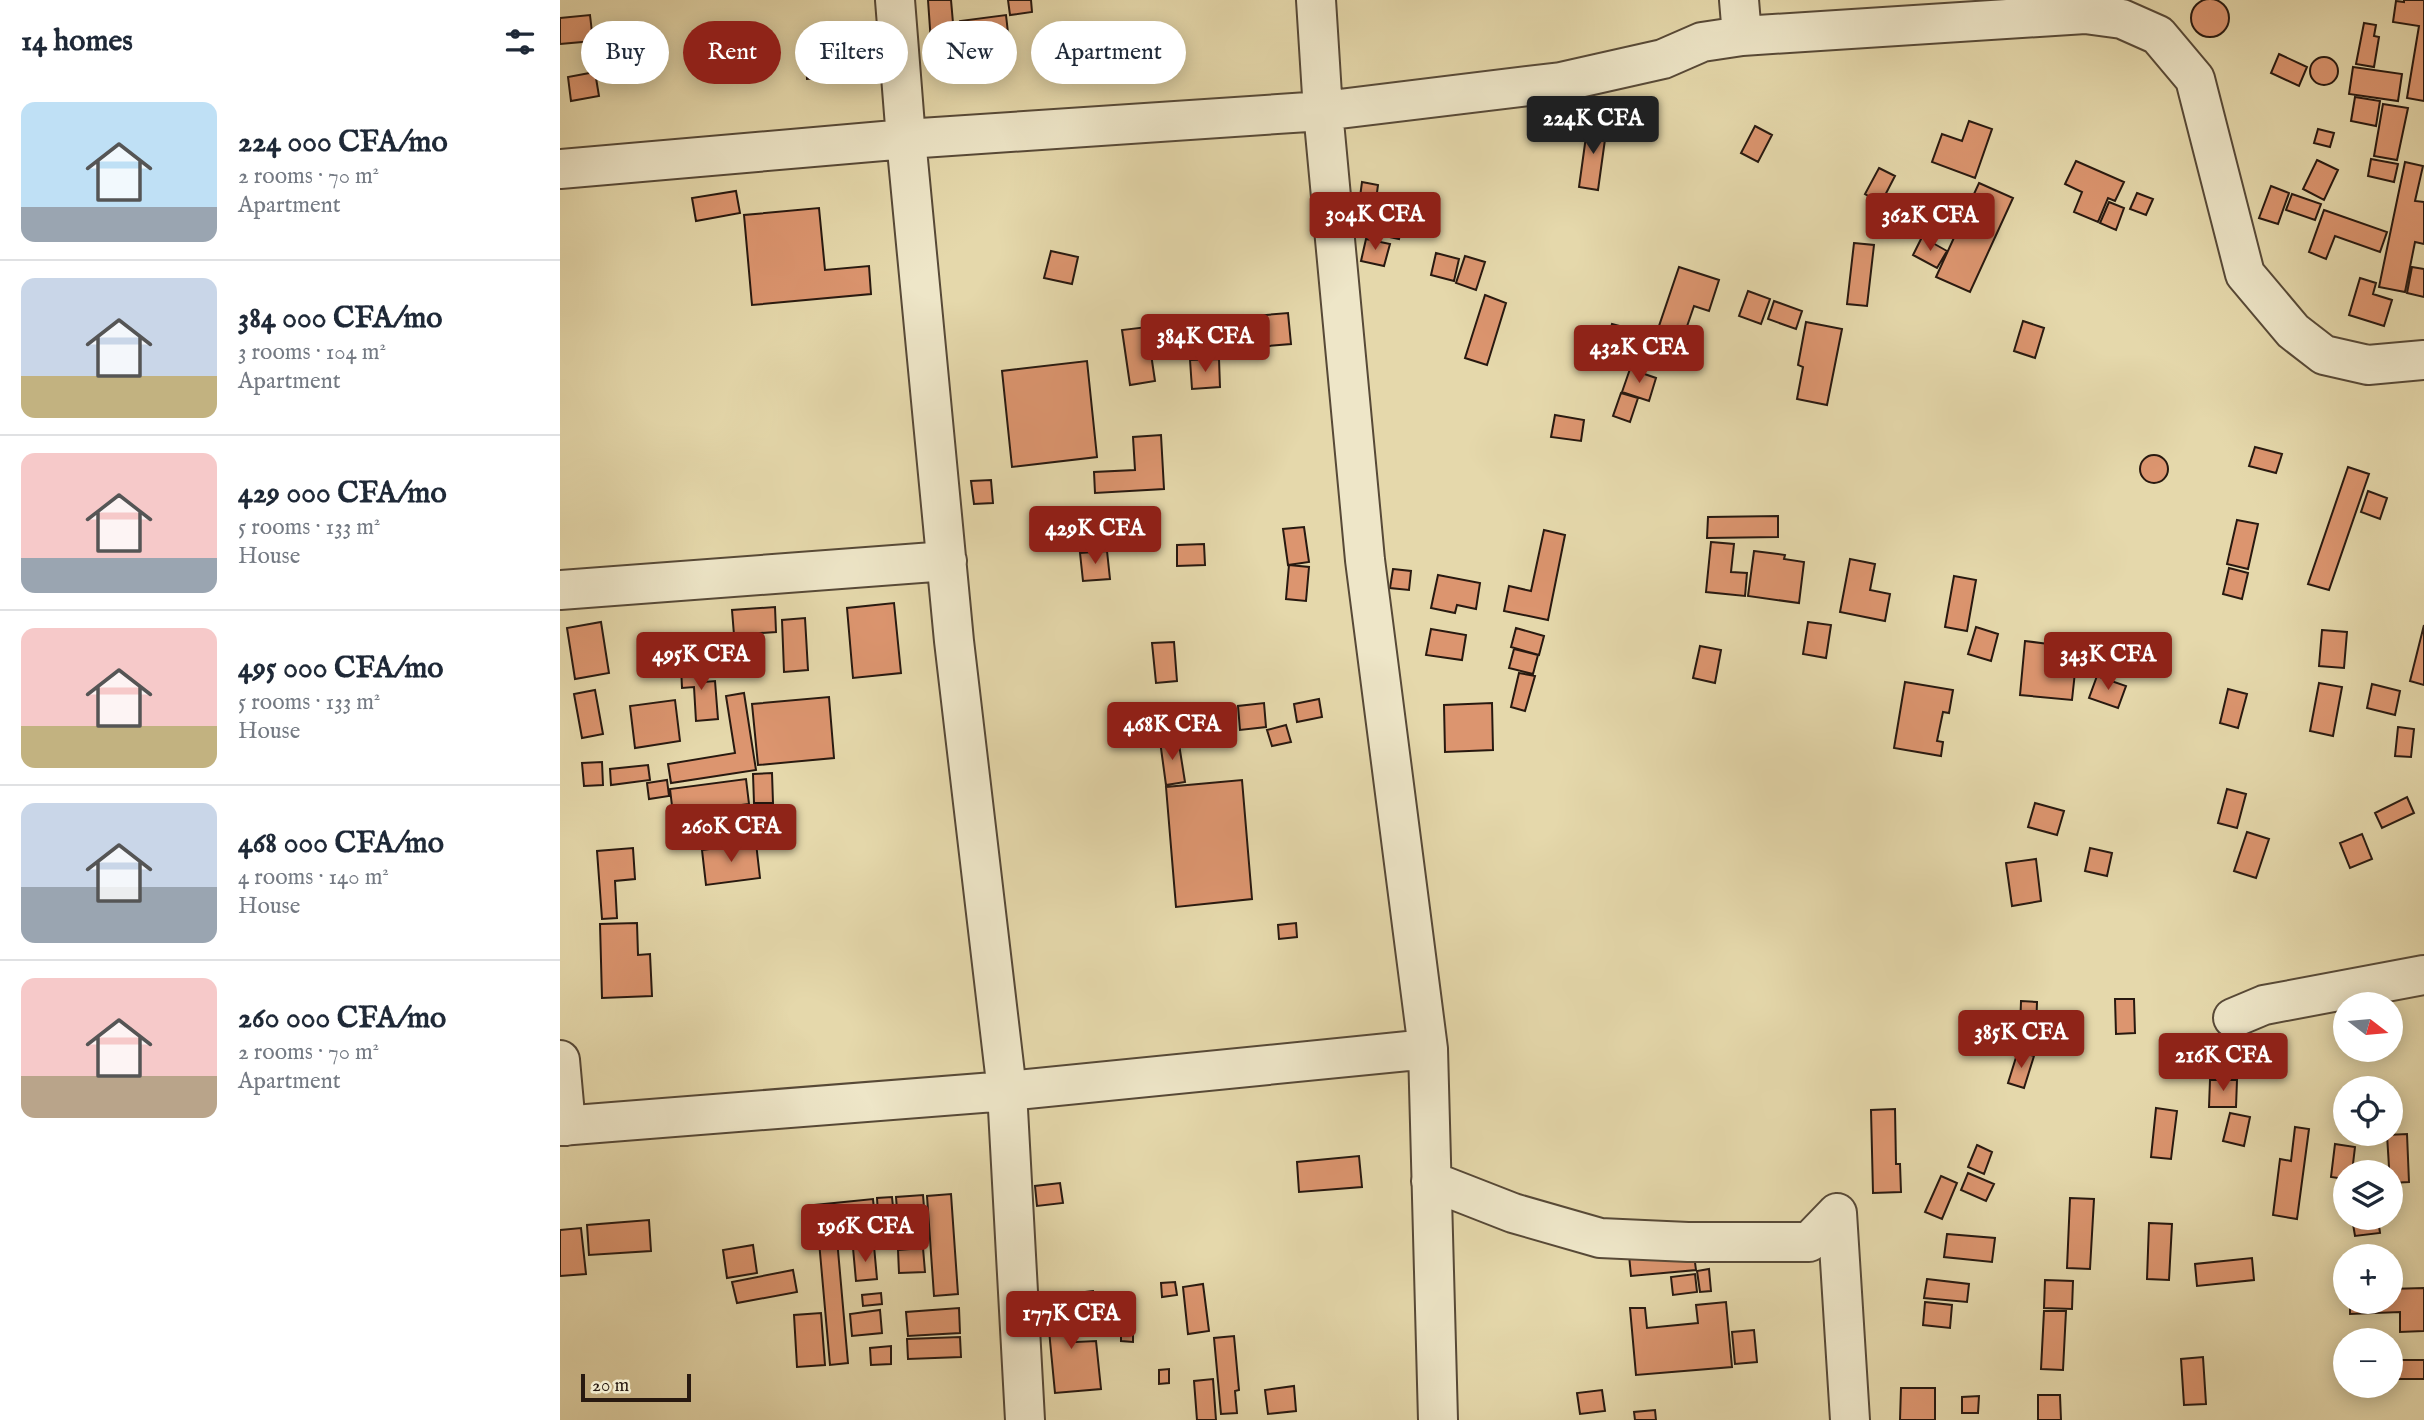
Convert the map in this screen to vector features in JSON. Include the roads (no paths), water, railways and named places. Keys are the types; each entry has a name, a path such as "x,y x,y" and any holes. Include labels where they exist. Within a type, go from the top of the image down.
{"street":[{"path":"895,0 954,641 1007,1091 1025,1420"},
{"path":"1316,0 1323,111 1365,560 1428,1049 1438,1420"},
{"path":"560,169 906,139 1323,111 1562,82 1663,59 1702,42 1741,18 2085,14 2122,19 2158,35 2195,79 2245,274 2293,331 2324,355 2368,365 2424,360"},
{"path":"560,590 947,561"},
{"path":"2233,1018 2264,1005 2424,975"},
{"path":"560,1060 563,1126 1007,1091 1428,1049"},
{"path":"1431,1181 1513,1213 1600,1238 1688,1242 1810,1242 1837,1213 1850,1420"}]}
